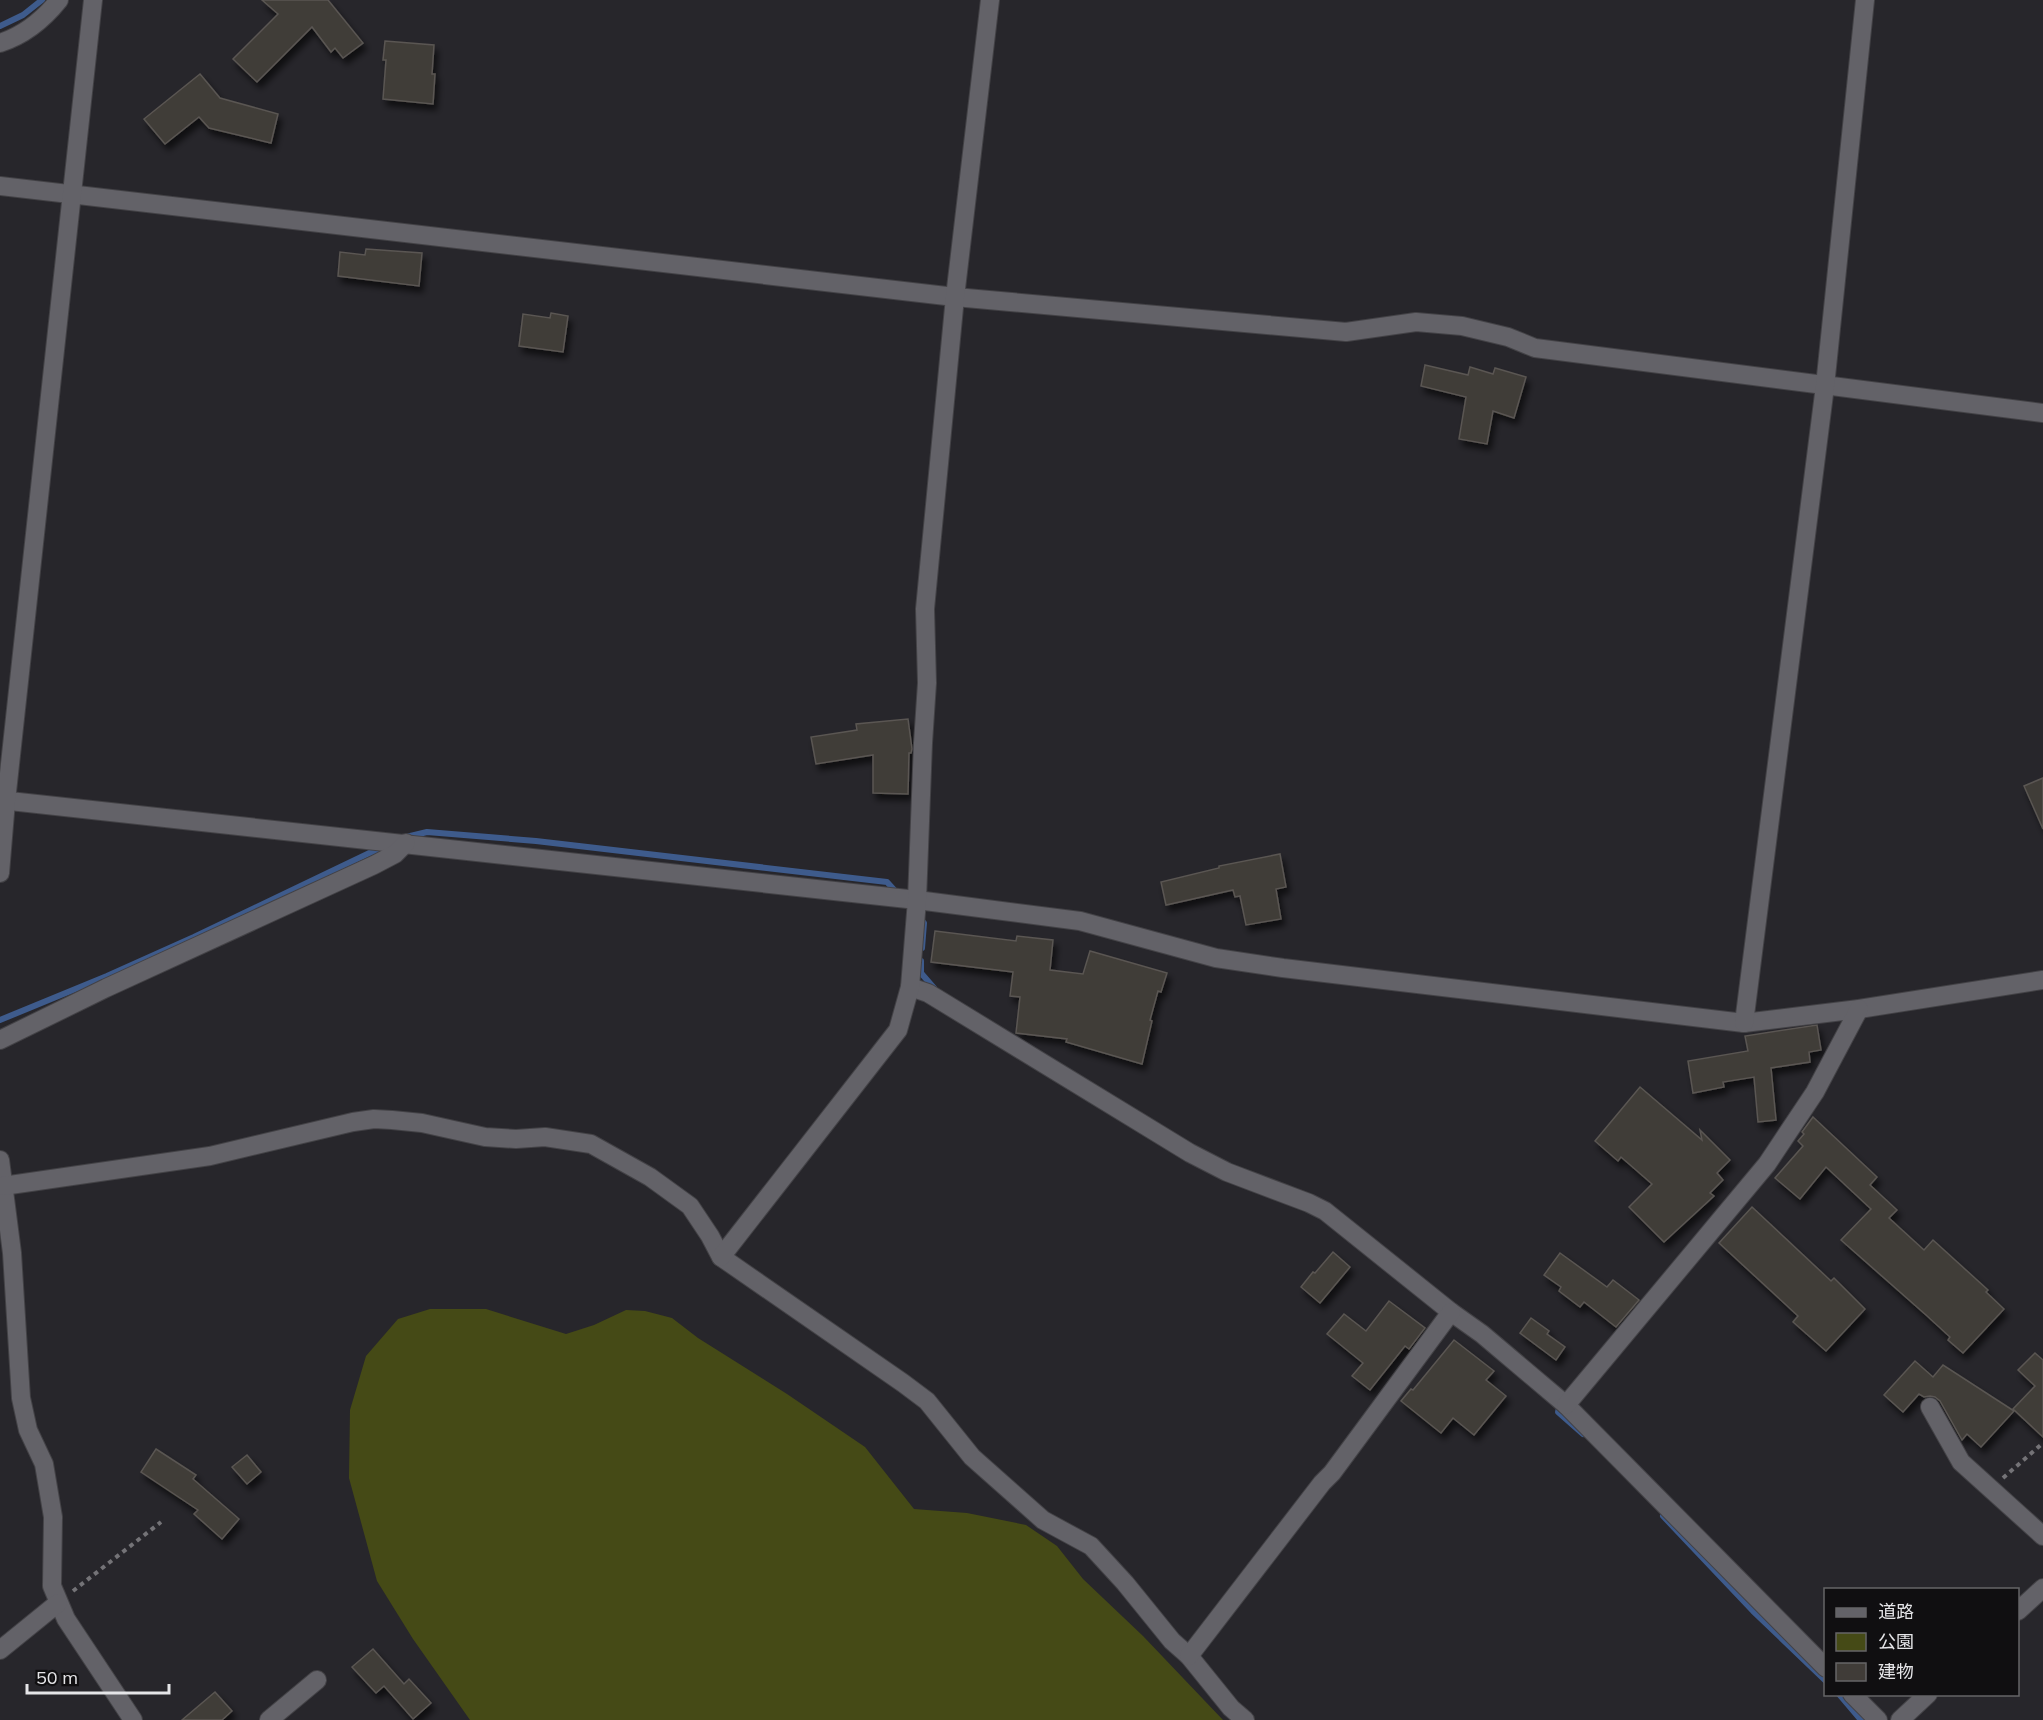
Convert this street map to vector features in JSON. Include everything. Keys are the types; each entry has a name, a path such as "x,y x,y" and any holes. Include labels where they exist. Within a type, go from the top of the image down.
{"street":[{"path":"0,43 32,28 59,0"},
{"path":"0,873 3,801 73,195 93,0"},
{"path":"721,1257 898,1030 910,987 917,900 927,683 925,609 955,297 990,0"},
{"path":"1744,1023 1825,386 1865,0"},
{"path":"0,186 955,297 1346,332 1416,322 1462,326 1508,337 1535,348 2043,413"},
{"path":"3,801 917,900 1080,921 1216,958 1272,967 1744,1023 1859,1009 2043,980"},
{"path":"0,1040 106,988 374,866 395,854 406,843"},
{"path":"910,987 928,993 1190,1154 1227,1172 1325,1211 1451,1312 1482,1334 1566,1405 1824,1666"},
{"path":"1566,1405 1767,1164 1815,1092 1859,1009"},
{"path":"3,1186 210,1156 374,1119 422,1123 485,1137 516,1139 545,1137 591,1144 650,1177 690,1206 721,1257 927,1401 972,1457 1043,1520 1091,1546 1125,1582 1172,1641 1189,1656 1232,1708 1245,1720"},
{"path":"0,1160 12,1253 21,1398 28,1430 44,1464 53,1516 52,1586 58,1603 133,1720"},
{"path":"1189,1656 1332,1473 1451,1312"},
{"path":"1930,1407 1961,1462 2043,1536"},
{"path":"2019,1610 2043,1588"},
{"path":"0,1650 58,1603"},
{"path":"269,1720 317,1680"},
{"path":"1853,1696 1878,1720"},
{"path":"1900,1720 1927,1696"}],"path":[{"path":"1991,1489 2043,1443"},
{"path":"58,1603 161,1522"}],"green space":[{"path":"430,1309 486,1309 566,1334 594,1325 626,1310 645,1311 672,1318 698,1338 865,1447 914,1509 967,1513 1026,1525 1057,1546 1083,1579 1143,1636 1223,1720 470,1720 413,1639 377,1581 349,1478 350,1410 366,1356 398,1319"}],"building":[{"path":"262,0 328,0 363,43 343,58 335,48 331,52 312,27 257,82 233,59 278,14"},
{"path":"385,41 434,45 433,104 383,99"},
{"path":"200,74 220,98 278,114 271,143 209,128 199,117 165,144 144,119"},
{"path":"366,249 422,253 419,286 338,276 340,252 365,255"},
{"path":"551,313 568,316 563,352 519,346 523,314 550,318"},
{"path":"1425,365 1468,375 1470,367 1493,374 1495,368 1526,377 1514,418 1493,411 1487,444 1459,439 1466,397 1421,386"},
{"path":"908,719 912,749 909,753 908,794 873,793 873,755 816,764 811,737 857,730 856,724"},
{"path":"2043,778 2043,829 2024,786"},
{"path":"1280,854 1286,887 1276,889 1281,919 1246,925 1240,896 1235,897 1233,890 1166,905 1161,882 1219,868 1219,866"},
{"path":"935,931 1016,941 1017,936 1053,940 1050,970 1083,974 1090,951 1167,973 1161,992 1158,991 1150,1020 1152,1021 1142,1064 1066,1042 1067,1039 1016,1033 1020,997 1010,996 1013,972 931,962"},
{"path":"1817,1025 1821,1050 1809,1052 1810,1062 1771,1068 1776,1120 1758,1122 1754,1077 1723,1082 1724,1087 1693,1093 1688,1061 1748,1051 1745,1036"},
{"path":"1640,1087 1702,1140 1700,1130 1730,1160 1717,1173 1723,1180 1710,1193 1714,1196 1664,1242 1629,1207 1652,1184 1621,1157 1618,1161 1595,1141"},
{"path":"1813,1117 1877,1177 1870,1185 1897,1210 1889,1218 1924,1250 1933,1240 1988,1290 1986,1292 2004,1309 1963,1353 1948,1340 1950,1337 1841,1240 1871,1209 1826,1167 1800,1199 1775,1178 1803,1146 1798,1141"},
{"path":"1752,1207 1831,1281 1834,1278 1865,1309 1826,1351 1793,1322 1798,1316 1719,1243"},
{"path":"1333,1252 1350,1267 1320,1303 1301,1287"},
{"path":"1560,1253 1607,1287 1613,1280 1639,1300 1616,1327 1584,1302 1580,1307 1559,1291 1561,1287 1544,1275"},
{"path":"1389,1301 1425,1328 1409,1349 1405,1346 1370,1390 1352,1376 1363,1363 1327,1334 1344,1314 1366,1331"},
{"path":"1531,1318 1565,1347 1556,1360 1520,1333"},
{"path":"1454,1340 1494,1371 1486,1380 1506,1396 1474,1435 1453,1418 1441,1433 1401,1401 1411,1389 1413,1390"},
{"path":"2035,1353 2043,1360 2043,1437 2013,1409 2035,1386 2018,1370"},
{"path":"1915,1361 1933,1377 1943,1365 2014,1411 1981,1447 1967,1434 1962,1440 1940,1401 1935,1397 1924,1397 1919,1394 1903,1412 1884,1395"},
{"path":"156,1449 196,1475 193,1479 239,1519 222,1539 194,1514 198,1510 141,1472"},
{"path":"247,1455 261,1472 247,1484 232,1467"},
{"path":"373,1649 404,1684 409,1679 431,1703 413,1719 384,1686 376,1693 352,1667"},
{"path":"215,1692 232,1711 222,1720 182,1720"}],"waterway":[{"path":"0,26 23,15 42,0"},
{"path":"402,838 427,832 536,841 887,882 897,893"},
{"path":"0,1020 194,937 382,847"},
{"path":"920,918 924,923 922,948"},
{"path":"921,961 921,973 934,988"},
{"path":"1560,1404 1558,1412 1583,1434"},
{"path":"1663,1516 1753,1611 1824,1679"},
{"path":"1841,1696 1861,1720"}]}
